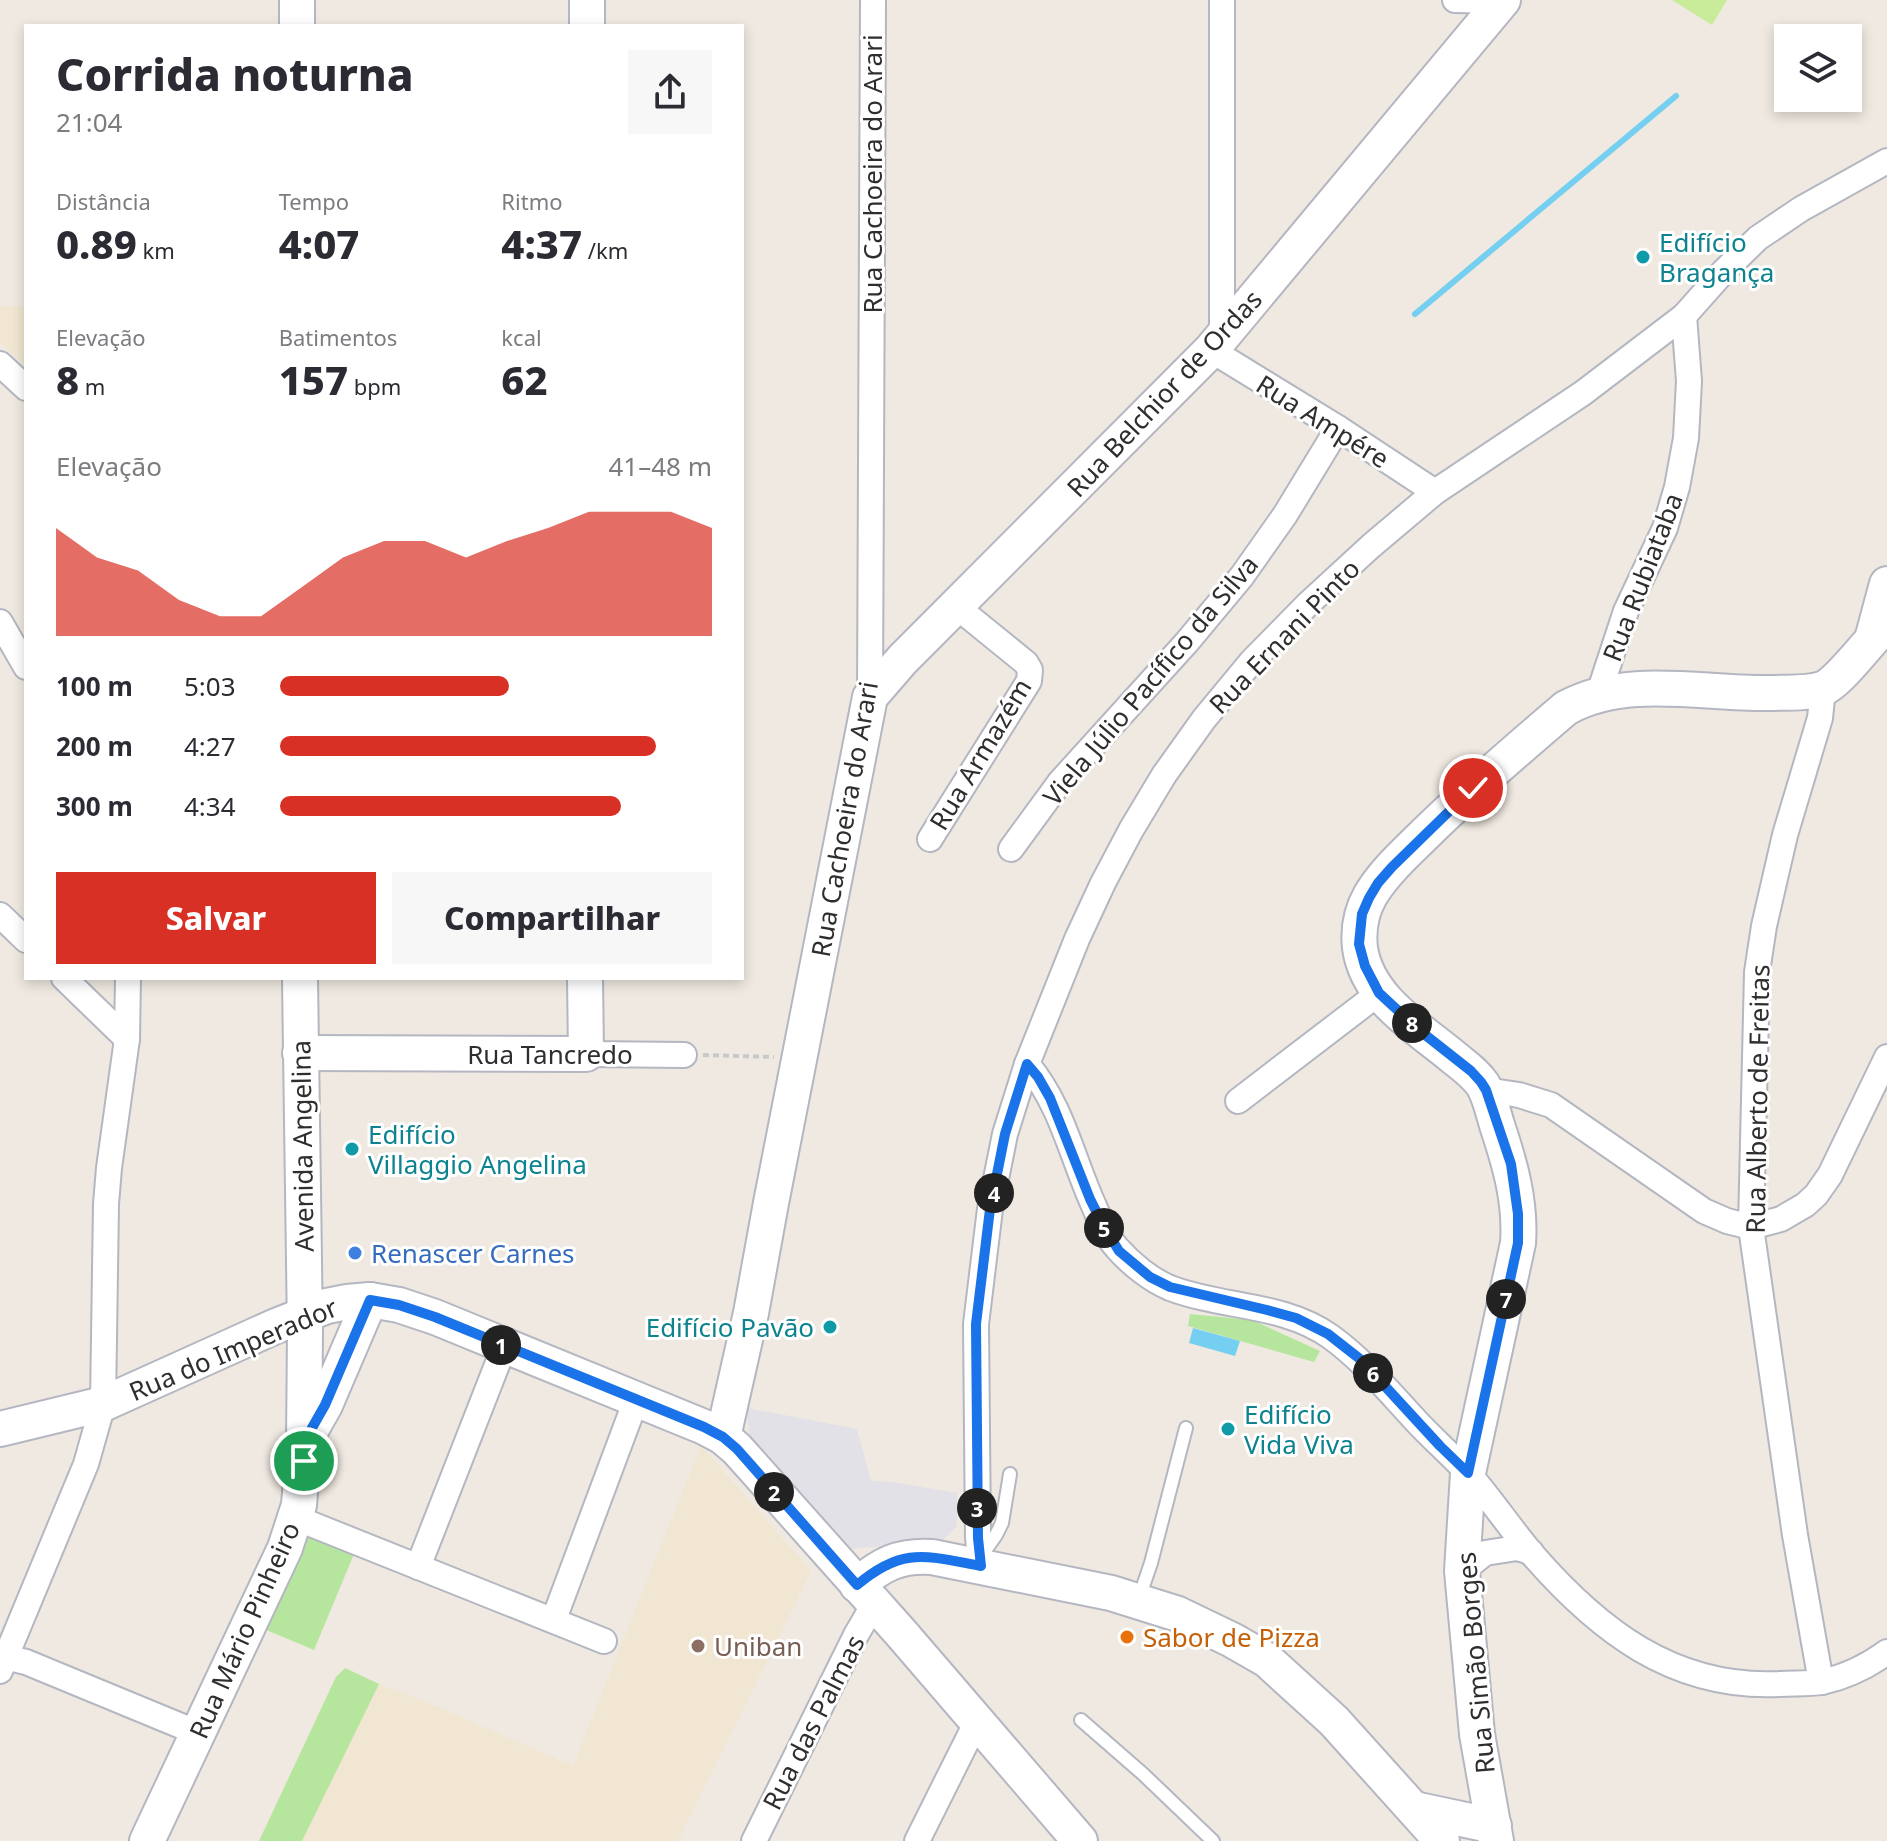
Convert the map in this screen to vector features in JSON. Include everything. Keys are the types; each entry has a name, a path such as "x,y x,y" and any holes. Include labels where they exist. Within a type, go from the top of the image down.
{"street":[{"path":"297,0 297,24"},
{"path":"587,0 587,24"},
{"name":"Rua Cachoeira do Arari","path":"723,1437 751,1313 870,697 873,0"},
{"path":"1217,344 1222,0"},
{"path":"1455,0 1503,0"},
{"name":"Rua Belchior de Ordas","path":"870,697 902,660 1217,344 1503,0"},
{"name":"Rua Ernani Pinto","path":"980,1562 976,1324 990,1209 1005,1134 1027,1064 1077,939 1131,830 1172,764 1252,661 1309,603 1435,492 1583,393 1684,316 1758,238 1801,209 1887,161"},
{"name":"Rua Rubiataba","path":"1599,693 1626,611 1665,528 1677,487 1686,438 1689,381 1684,316"},
{"name":"Rua Ampére","path":"1217,344 1435,492"},
{"path":"0,364 24,386"},
{"name":"Viela Júlio Pacífico da Silva","path":"1011,849 1060,782 1187,642 1242,576 1285,515 1338,428"},
{"path":"1823,689 1847,668 1880,630 1887,584"},
{"name":"Rua Armazém","path":"930,839 1029,681 1030,670 1026,663 957,607"},
{"path":"0,622 24,664"},
{"name":"Rua Simão Borges","path":"1495,1834 1477,1734 1462,1571 1468,1473 1518,1243 1516,1197 1511,1164 1486,1090 1471,1071 1379,993 1365,966 1359,944 1362,914 1378,883 1401,858 1484,778 1566,708 1599,693 1620,690 1754,693 1823,689"},
{"name":"Rua Alberto de Freitas","path":"1821,1682 1795,1535 1751,1227 1757,972 1774,880 1820,718 1823,689"},
{"path":"0,915 24,938"},
{"path":"66,980 127,1039"},
{"path":"128,980 127,1039 106,1204 103,1404 86,1464 2,1661 26,1662 198,1733"},
{"name":"Avenida Angelina","path":"300,980 305,1314"},
{"path":"585,980 586,1054"},
{"path":"1238,1101 1379,993"},
{"name":"Rua Tancredo","path":"300,1053 684,1055"},
{"path":"1486,1090 1519,1095 1551,1105 1704,1211 1751,1227 1781,1219 1816,1195 1830,1175 1887,1057"},
{"path":"1027,1064 1055,1108 1103,1225 1125,1257 1150,1277 1170,1287 1296,1318 1328,1334 1360,1359 1468,1473 1562,1586 1603,1625 1628,1643 1694,1674 1760,1685 1821,1682 1850,1673 1887,1652"},
{"path":"304,1442 325,1405 370,1300"},
{"name":"Rua do Imperador","path":"0,1429 103,1404 305,1314 337,1304 370,1300 399,1305 435,1317 723,1437 866,1594 1080,1841"},
{"name":"Rua Mário Pinheiro","path":"147,1841 285,1548 296,1518 302,1484 304,1442 305,1314"},
{"path":"418,1567 504,1347"},
{"path":"554,1619 636,1400"},
{"path":"296,1518 604,1641"},
{"path":"1462,1571 1485,1553 1517,1548 1531,1552"},
{"path":"866,1594 875,1570 904,1558 932,1557 980,1562 1111,1593 1178,1614 1267,1660 1334,1721 1442,1841"},
{"name":"Rua das Palmas","path":"754,1841 856,1635 866,1594"},
{"path":"917,1841 977,1721"},
{"path":"1414,1809 1495,1834"}],"lane":[{"path":"1138,1601 1186,1428"},
{"path":"980,1562 1002,1523 1010,1474"},
{"path":"1081,1720 1213,1841"}],"path":[{"path":"684,1055 801,1057"}],"shaded area":[{"path":"24,306 24,364 0,342 0,307"},
{"path":"747,1408 857,1429 871,1481 957,1493 957,1526 942,1541 850,1549 760,1453 749,1432"},
{"name":"Uniban","path":"701,1446 811,1571 678,1841 259,1841 336,1677 345,1668 573,1766"}],"green space":[{"path":"1672,0 1727,0 1712,25"},
{"path":"1190,1314 1252,1320 1320,1351 1314,1362 1188,1326"},
{"path":"309,1536 354,1554 314,1650 264,1629"},
{"path":"345,1668 379,1684 302,1841 259,1841 336,1677"}],"water":[{"path":"1193,1328 1240,1341 1235,1356 1189,1343"}],"waterway":[{"path":"1415,314 1676,96"}],"place":[{"name":"Edifício Bragança","path":"1643,257"},
{"name":"Edifício Villaggio Angelina","path":"352,1149"},
{"name":"Renascer Carnes","path":"355,1253"},
{"name":"Edifício Pavão","path":"830,1327"},
{"name":"Edifício Vida Viva","path":"1228,1429"},
{"name":"Sabor de Pizza","path":"1127,1637"},
{"name":"Uniban","path":"698,1646"}],"route":[{"path":"304,1461 304,1442 325,1405 370,1300 399,1305 435,1317 723,1437 857,1585 875,1570 904,1558 932,1557 981,1566 976,1442 976,1324 990,1209 1005,1134 1027,1064 1055,1108 1090,1199 1119,1251 1150,1277 1170,1287 1296,1318 1328,1334 1360,1359 1468,1473 1518,1243 1518,1214 1511,1164 1481,1082 1379,993 1361,955 1359,933 1362,914 1378,883 1473,788"}]}
